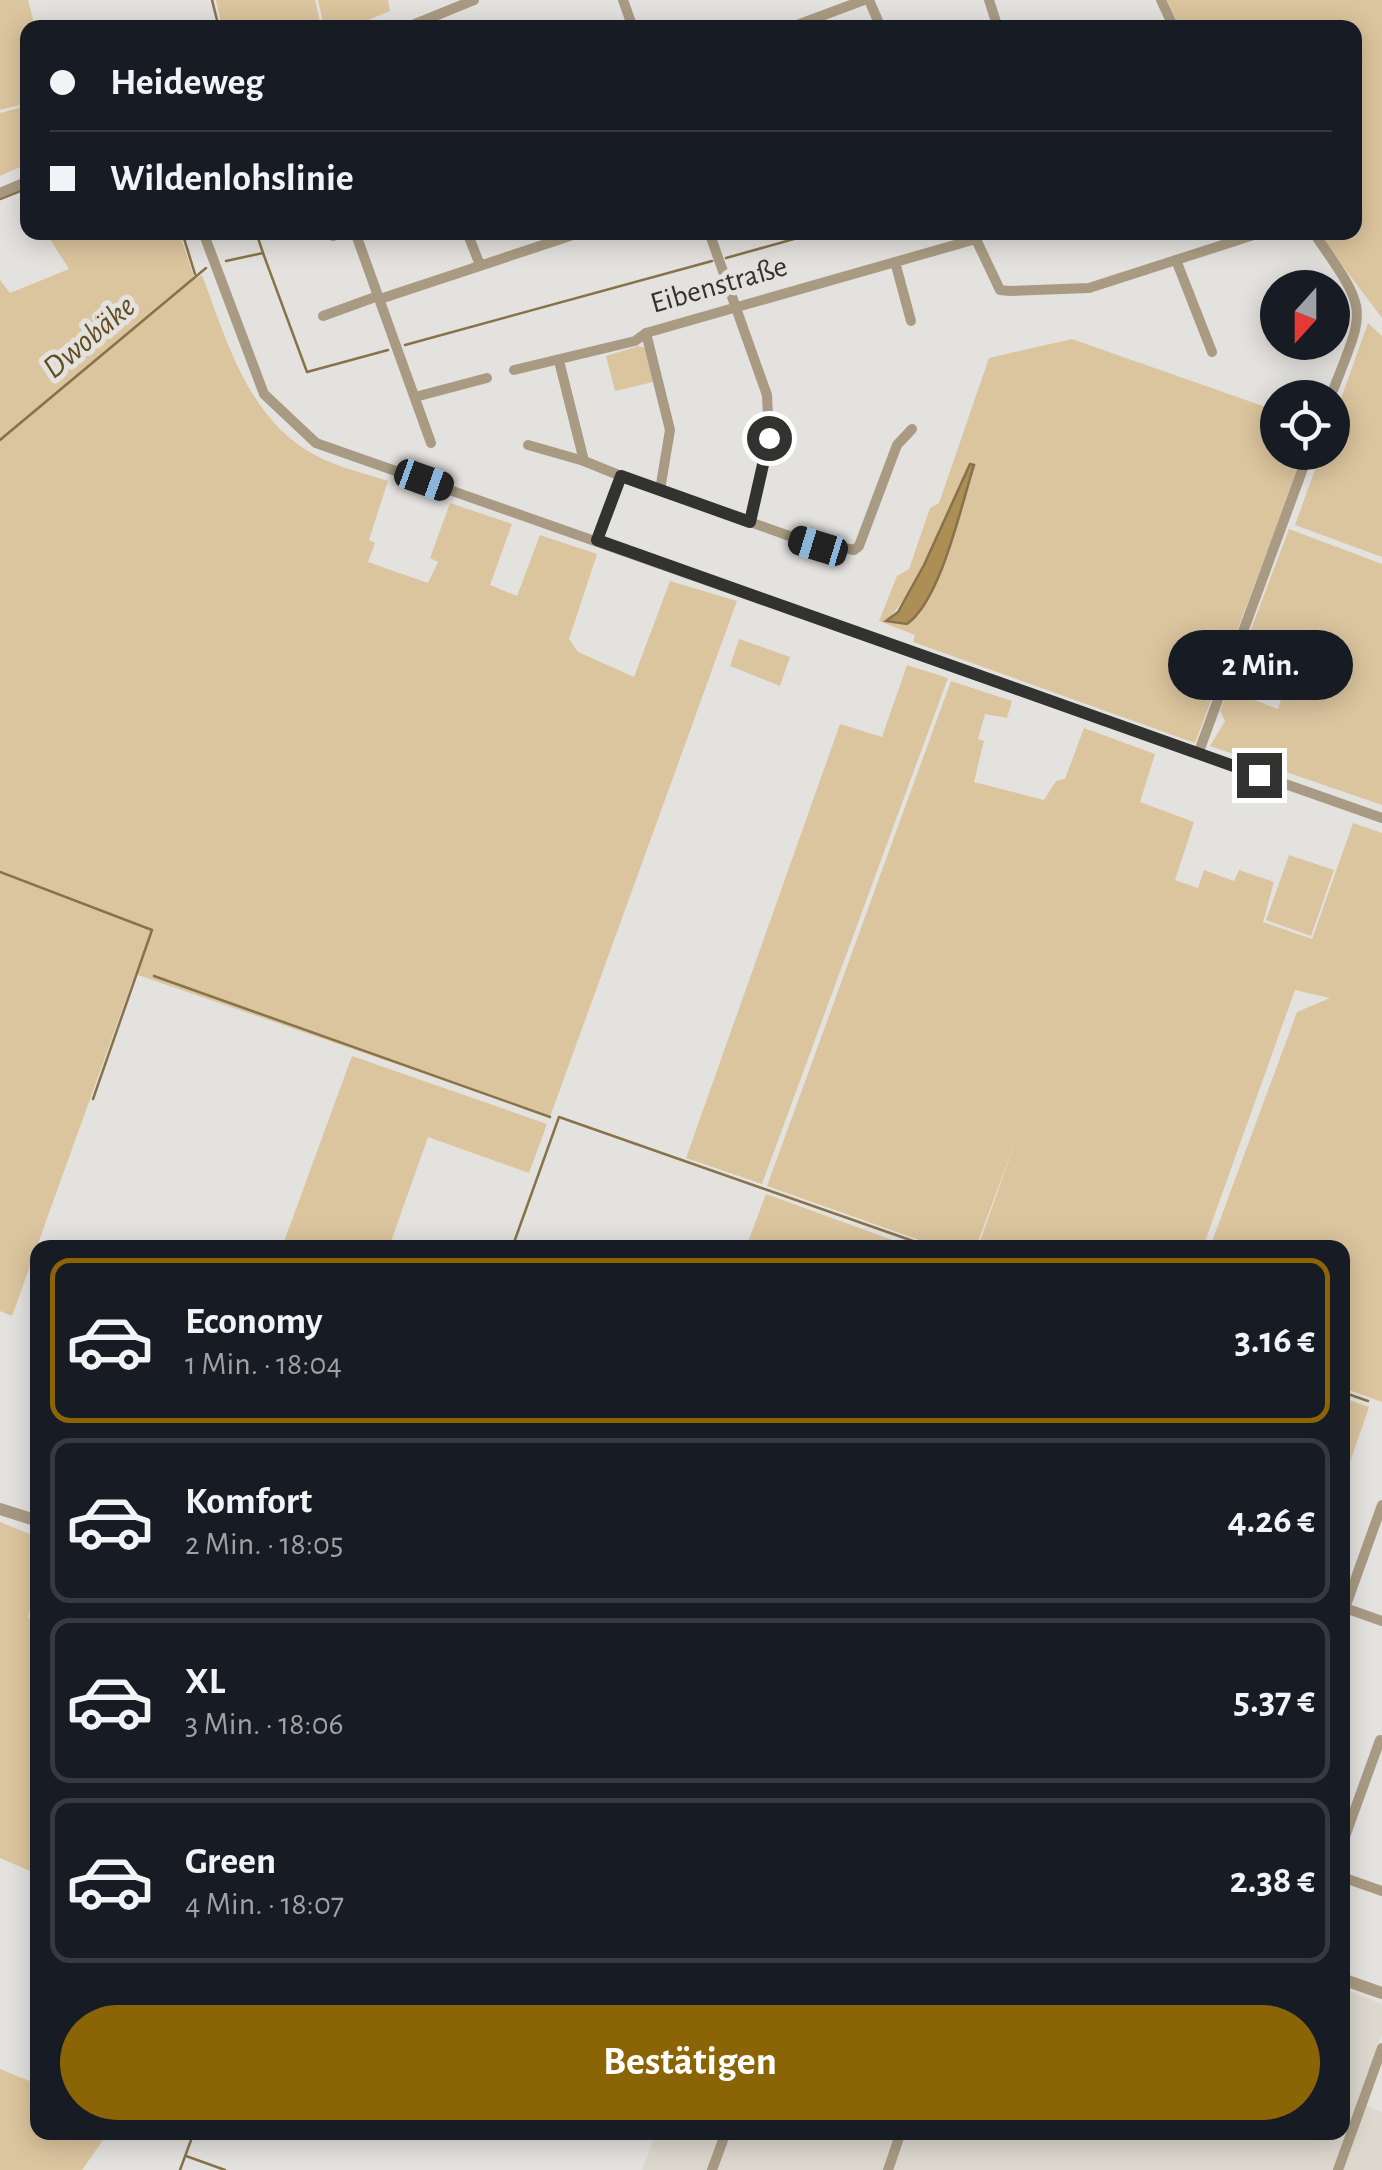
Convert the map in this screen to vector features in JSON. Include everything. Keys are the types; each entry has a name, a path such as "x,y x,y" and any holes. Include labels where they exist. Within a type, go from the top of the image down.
{"street":[{"path":"425,20 474,0"},
{"path":"811,20 866,0"},
{"path":"205,240 264,394 316,443 1382,818"},
{"path":"358,240 431,443"},
{"path":"470,240 480,266"},
{"path":"323,316 558,240"},
{"path":"713,240 738,304 769,413 769,438 750,522"},
{"name":"Eibenstraße","path":"514,370 635,341 646,333 738,304 962,240"},
{"path":"976,240 1000,290 1010,292 1090,288 1238,240"},
{"path":"1318,240 1359,306 1360,321 1337,380"},
{"path":"1176,260 1212,352"},
{"path":"895,262 911,322"},
{"path":"646,333 669,418 660,490"},
{"path":"559,361 584,462"},
{"path":"415,397 487,378"},
{"path":"528,445 818,546 854,550 859,546 897,445 912,429"},
{"path":"1198,754 1302,470"},
{"path":"597,540 621,476"},
{"path":"1350,1594 1382,1504"},
{"path":"0,1509 30,1518"},
{"path":"1350,1610 1382,1621"},
{"path":"1350,1823 1380,1740"},
{"path":"1350,1880 1382,1891"},
{"path":"1350,1982 1382,1993"},
{"path":"1350,2137 1382,2048"},
{"path":"712,2170 723,2140"},
{"path":"888,2170 899,2140"},
{"path":"1338,2170 1349,2140"}],"shaded area":[{"path":"0,0 28,0 33,20 20,20 20,105 0,110"},
{"path":"216,0 315,0 319,20 220,20"},
{"path":"318,0 388,0 390,11 368,20 322,20"},
{"path":"1167,0 1382,0 1382,318 1350,276 1350,270 1346,270 1323,240 1362,240 1362,20 1176,20"},
{"path":"20,108 20,167 0,176 0,113"},
{"path":"50,240 181,240 195,279 202,275 243,376 273,421 315,455 388,481 369,540 375,543 368,562 428,583 438,562 430,558 450,503 512,524 490,585 517,596 540,535 597,554 569,639 578,652 634,677 670,581 737,601 550,1117 135,974 39,1240 30,1240 30,1266 12,1316 0,1311 0,280 10,293 69,269"},
{"path":"1368,323 1382,336 1382,557 1295,525 1315,470 1350,470 1348,380"},
{"path":"1072,339 1260,405 1260,470 1298,470 1195,743 913,642 915,635 879,621 897,576 909,569 930,508 939,503 989,358","holes":["953,507 920,613 907,624 887,621 912,589"]},
{"path":"639,346 645,348 653,382 615,391 606,356"},
{"path":"970,464 974,465 956,527 930,595 907,624 886,621 898,612 924,565"},
{"path":"1289,529 1382,564 1382,805 1210,746 1225,721 1220,711","holes":["1261,664 1290,674 1278,709 1249,698"]},
{"path":"739,639 790,657 780,686 730,666"},
{"path":"907,665 948,678 762,1184 686,1158 840,724 882,737"},
{"path":"951,681 1012,701 1007,718 985,714 978,739 984,741 974,782 1044,800 1056,781 1065,779 1084,728 1155,754 1140,802 1194,822 1175,880 1198,888 1204,870 1234,881 1239,870 1274,882 1263,922 1312,939 1353,823 1382,833 1382,1402 1350,1391 1350,1240 1213,1240 1297,1012 1330,998 1295,990 1206,1240 980,1240 1017,1137 979,1240 919,1240 767,1186"},
{"path":"1289,855 1334,870 1311,936 1266,920"},
{"path":"352,1056 547,1124 529,1173 428,1137 391,1240 285,1240"},
{"path":"766,1194 893,1240 749,1240"},
{"path":"1350,1401 1369,1407 1350,1462"},
{"path":"0,1522 30,1534 30,1871 0,1858"},
{"path":"1350,1992 1382,2004 1382,2034 1357,2102 1382,2112 1382,2170 642,2170 653,2140 1350,2140"},
{"path":"0,2069 30,2081 30,2140 103,2140 82,2170 0,2170"}],"waterway":[{"name":"Dwobäke","path":"212,0 217,20"},
{"path":"0,199 20,191"},
{"path":"184,240 195,274"},
{"name":"Dwobäke","path":"226,261 263,253 259,240"},
{"path":"726,258 790,240"},
{"path":"263,253 307,372 388,350"},
{"path":"405,345 712,261"},
{"name":"Dwobäke","path":"0,440 206,268"},
{"path":"0,872 152,930 93,1099"},
{"path":"154,976 550,1117"},
{"path":"515,1240 559,1117 910,1240"},
{"path":"1350,1395 1368,1401"},
{"path":"180,2170 191,2140"},
{"path":"186,2156 225,2170"}],"route":[{"path":"769,438 760,462 750,522 621,476 597,540 1259,775"}]}
